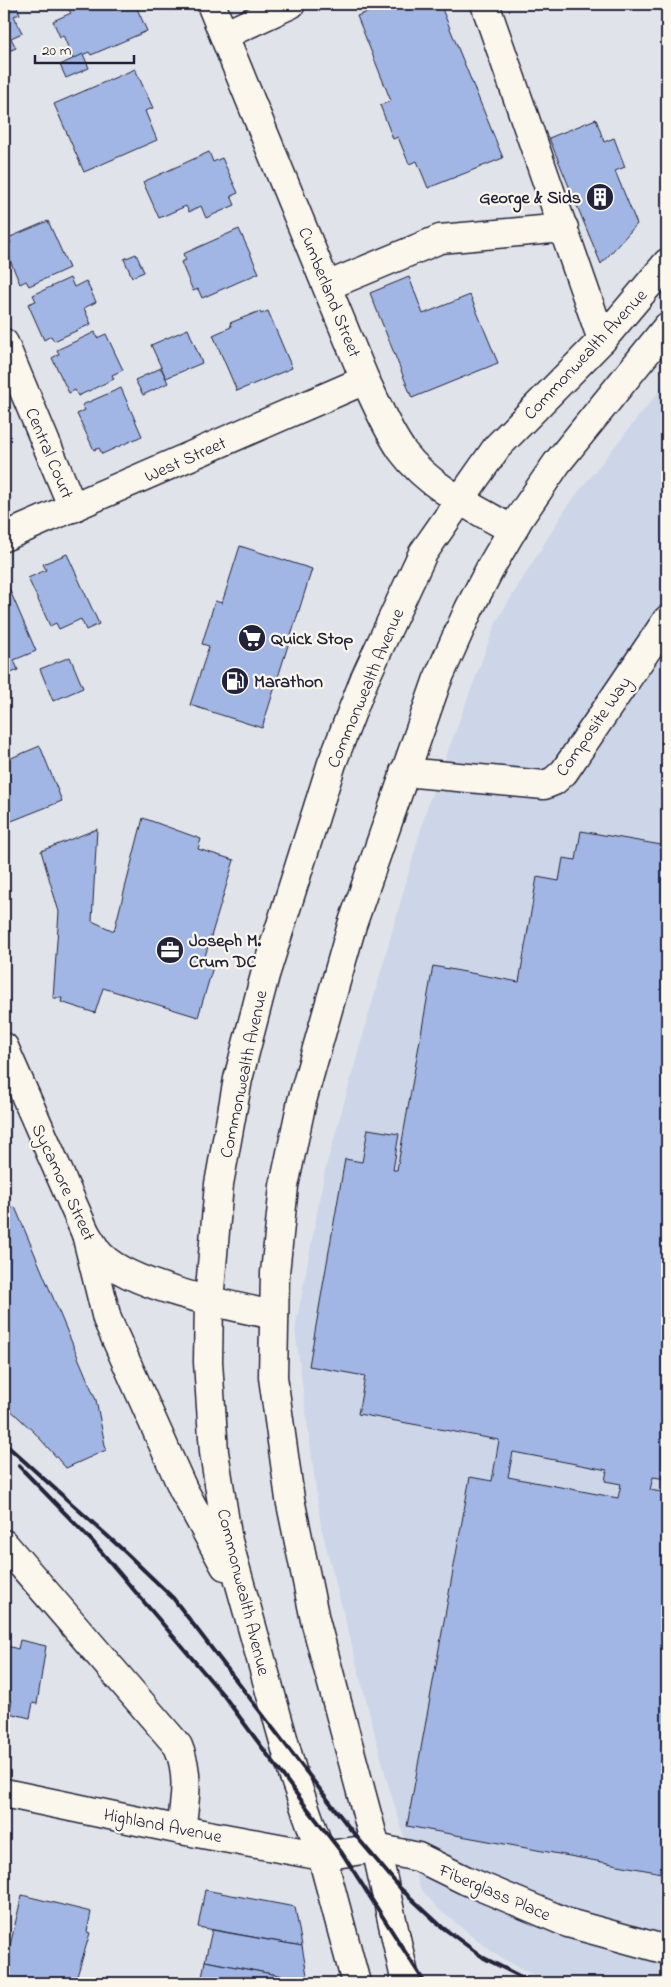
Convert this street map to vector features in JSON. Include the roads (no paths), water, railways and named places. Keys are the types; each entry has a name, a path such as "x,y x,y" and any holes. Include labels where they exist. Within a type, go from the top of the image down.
{"main road":[{"name":"Cumberland Street","path":"211,4 365,380 392,434 403,452 427,477 513,530"},
{"path":"224,35 290,4"},
{"path":"485,4 602,340"},
{"path":"328,286 440,239 564,228"},
{"name":"Commonwealth Avenue","path":"356,1983 322,1856 293,1774 228,1541 214,1452 208,1362 209,1301 219,1184 238,1079 265,975 332,763 365,678 423,553 497,447 602,340 667,263"},
{"path":"406,1983 376,1848 314,1620 290,1499 273,1377 275,1272 284,1186 302,1101 352,925 436,681 469,609 513,530 557,463 667,327"},
{"name":"Central Court","path":"4,344 73,508"},
{"name":"West Street","path":"4,537 365,380"},
{"name":"Composite Way","path":"404,772 544,785 554,781 564,772 667,620"},
{"name":"Sycamore Street","path":"4,1047 86,1234 101,1256 118,1269 138,1278 209,1301 274,1316"},
{"path":"86,1234 107,1319 183,1490 244,1602"},
{"path":"4,1544 178,1746 184,1759 187,1784 181,1830"},
{"name":"Highland Avenue","path":"4,1793 181,1830 322,1856"},
{"name":"Fiberglass Place","path":"322,1856 376,1848 418,1857 466,1880 568,1923 667,1950"}],"railway":[{"path":"4,1443 122,1549 173,1598 351,1830 401,1889 442,1927 484,1958 533,1983"},
{"path":"19,1466 93,1542 224,1696 342,1853 425,1983"}],"place":[{"name":"George & Sids","path":"600,197"},
{"name":"Quick Stop","path":"252,638"},
{"name":"Marathon","path":"235,681"},
{"name":"Joseph M. Crum DC","path":"170,950"}]}
